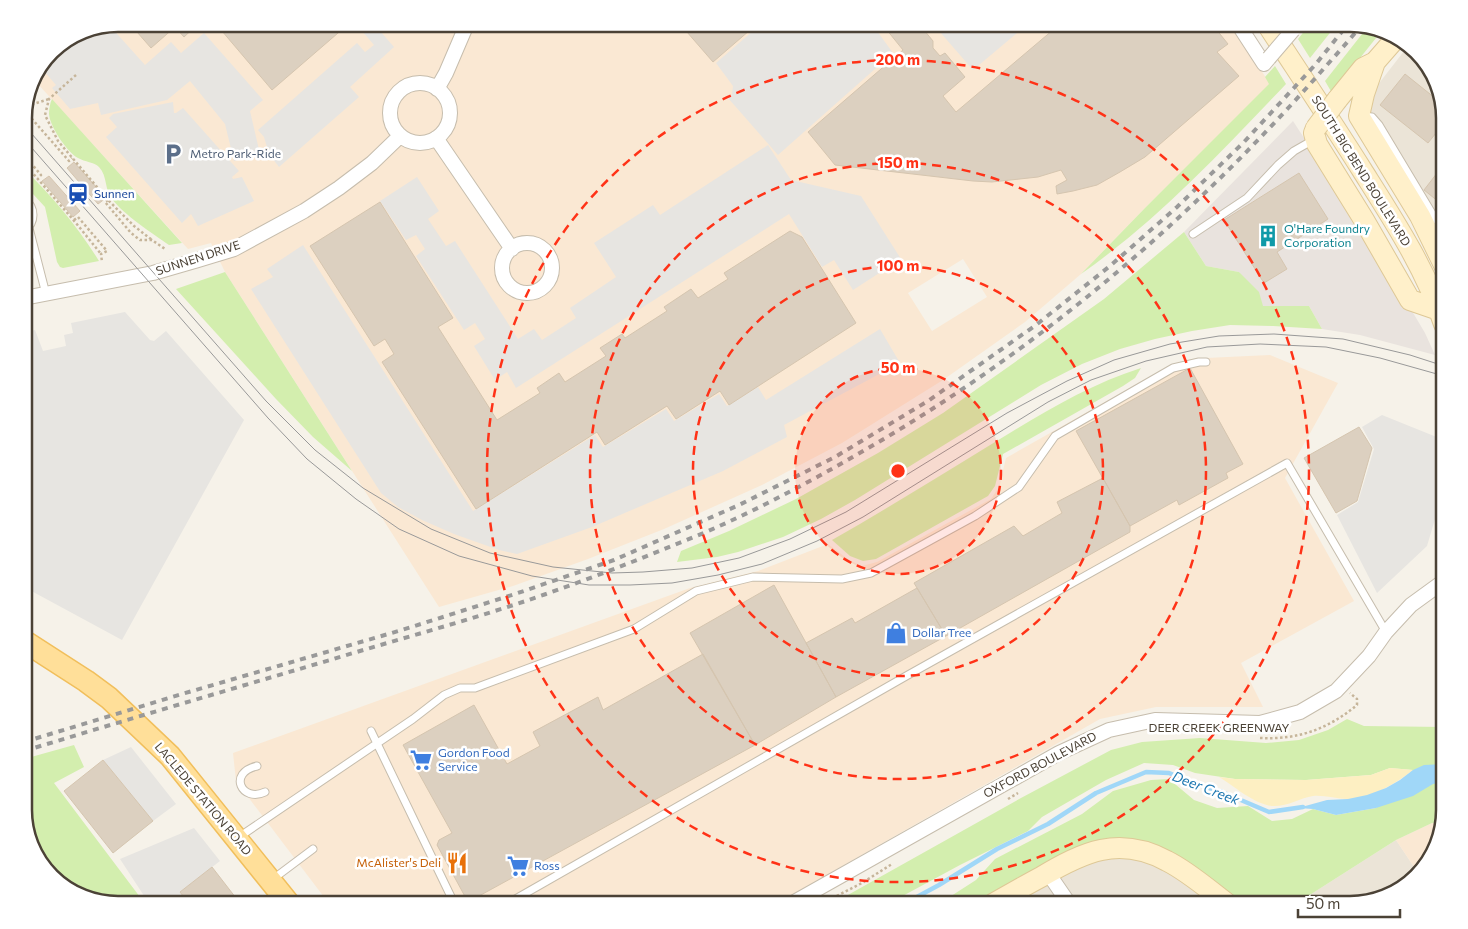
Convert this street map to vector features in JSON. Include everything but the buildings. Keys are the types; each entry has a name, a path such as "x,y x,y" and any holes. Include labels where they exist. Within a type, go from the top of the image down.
{"main road":[{"name":"LACLEDE STATION ROAD","path":"33,647 109,698 170,756 271,881 281,896"}],"street":[{"path":"437,89 464,32"},
{"path":"1244,32 1267,61 1291,32"},
{"name":"SOUTH BIG BEND BOULEVARD","path":"1272,32 1392,218 1436,300"},
{"path":"1391,44 1375,62 1364,68 1338,98 1316,133 1317,144 1410,300 1436,310"},
{"path":"1359,116 1375,62"},
{"path":"416,83 427,84 437,89 447,100 450,114 446,128 436,138 426,143 415,143 400,136 392,125 390,111 394,98 403,88 416,83"},
{"path":"1338,98 1359,116 1420,216 1436,249"},
{"name":"SUNNEN DRIVE","path":"33,296 152,273 234,249 304,211 339,188 372,162 400,136"},
{"path":"436,138 512,249"},
{"name":"OXFORD BOULEVARD","path":"805,896 1058,753 1108,730 1155,720 1260,723 1300,712 1336,691 1369,656 1386,632 1412,605 1436,587"},
{"path":"1007,896 1075,858 1098,850 1113,848 1133,849 1168,861 1217,896"},
{"path":"1048,872 1064,896"}],"lane":[{"path":"1359,116 1372,117 1379,125 1436,220"},
{"path":"1194,234 1246,198 1278,165 1316,133"},
{"path":"33,252 46,294"},
{"path":"237,839 444,696 460,688 475,688 634,629 696,591 753,577 842,579 871,573 975,516 1020,488 1055,436 1173,368 1206,362"},
{"path":"521,896 914,671 1287,462 1386,632"},
{"path":"371,731 451,896"},
{"path":"257,766 243,772 239,782 247,793 252,795 265,792"},
{"path":"271,881 313,849"}],"path":[{"path":"34,104 48,99 76,75"},
{"path":"48,99 45,115 58,141 108,200 134,226 165,249"},
{"path":"33,120 69,161 72,158"},
{"path":"33,166 41,176 38,178"},
{"path":"33,173 101,254 102,262"},
{"path":"108,200 105,202 130,234 140,240 152,240"},
{"path":"74,220 78,217 101,243 107,251 101,254"},
{"name":"DEER CREEK GREENWAY","path":"1258,738 1293,737 1316,731 1338,720 1357,704 1357,699 1342,685"},
{"path":"1003,802 1018,793"},
{"path":"836,896 896,862"}],"shaded area":[{"path":"116,32 145,65 171,42 181,53 204,33 263,100 250,111 260,154 234,161 225,124 190,81 167,100 101,115 98,103 70,109 52,88 56,85 46,73 47,71 71,47 86,39"},
{"path":"119,32 1236,32 1270,84 1081,274 1025,322 943,380 842,443 762,485 664,529 588,559 513,586 439,607 225,272 211,243 188,249 39,85 47,71 58,58 71,47 86,39 102,34","holes":["963,259 987,297 932,331 908,293"]},
{"path":"363,32 381,32 394,47 350,87 359,97 279,167 269,154 264,137 258,130 357,43 365,52 374,45"},
{"path":"752,32 878,32 893,53 778,155 728,98 732,94 733,86 716,63"},
{"path":"940,32 1018,32 973,70"},
{"path":"1403,52 1414,62 1427,81 1433,97 1436,119 1436,236 1369,115 1373,91"},
{"name":"Metro Park-Ride","path":"173,102 174,113 183,108 239,171 232,177 233,179 242,177 254,201 198,226 191,214 182,223 106,137 117,127 109,118 113,114"},
{"path":"1293,121 1358,221 1425,333 1435,355 1360,335 1322,329 1309,306 1262,307 1239,272 1206,266 1184,232"},
{"path":"768,145 791,180 861,196 901,259 853,290 834,260 822,267 789,214 516,388 507,372 495,380 474,346 485,339 475,323 464,330 416,256 425,249 416,235 406,240 380,201 417,177 439,211 428,219 446,246 455,241 518,339 534,329 542,340 576,318 570,308 616,277 594,243 653,205 660,215"},
{"path":"303,245 473,511 595,435 603,447 666,409 674,421 719,394 727,406 758,387 766,400 880,329 900,363 784,425 787,437 723,471 592,527 517,554 499,550 454,534 422,520 398,507 381,493 251,289 273,277 267,269"},
{"path":"125,312 150,340 154,341 166,331 244,420 122,640 33,592 33,331 35,330 43,351 66,346 64,335 73,333 71,323"},
{"path":"1270,355 1338,383 1285,478 1354,601 1241,663 1263,707 1156,707 1100,719 790,896 323,896 236,781 233,753 690,588 758,571 828,544 849,560 862,566 877,562 991,499 999,487 1006,458 1167,367 1206,358"},
{"path":"1382,415 1436,437 1436,516 1427,546 1377,593 1337,515 1358,502 1374,449 1362,427"},
{"path":"131,747 176,804 153,821 103,760"},
{"path":"1435,823 1429,843 1414,867 1396,840"},
{"path":"194,828 220,861 180,892 183,896 144,896 120,859"},
{"path":"1396,840 1414,867 1402,879 1371,894 1360,896 1308,896"},
{"path":"1117,856 1152,863 1204,896 1024,896 1087,862"}],"green space":[{"path":"1304,32 1331,32 1310,58 1298,39"},
{"path":"1362,34 1377,37 1332,93 1325,81"},
{"path":"1275,66 1286,84 1213,160 1163,208 1081,274 1269,84 1265,77"},
{"path":"52,99 182,243 169,245 139,224 117,205 108,191 104,175 99,167 74,155 52,126 49,114"},
{"path":"33,178 64,213 99,261 60,267 57,262 45,207 33,194"},
{"path":"1184,232 1206,266 1239,272 1259,292 1263,306 1309,306 1322,329 1230,325 1155,339 1120,349 1082,364 1041,385 821,519 783,537 738,552 717,557 677,562 681,551 729,531 796,499 878,453 943,413 1104,299"},
{"path":"225,272 352,471 313,437 276,399 176,289"},
{"path":"1141,368 1135,378 1123,386 1003,454 995,486 988,496 876,559 863,561 850,556 832,540 1059,404 1099,384"},
{"path":"1347,719 1364,726 1436,727 1435,821 1396,840 1308,896 1230,896 1158,846 1049,862 989,896 951,896 976,880 995,859 1082,814 1113,791 1151,780 1169,779 1194,800 1217,808 1248,806 1272,821 1292,819 1313,809 1336,815 1376,808 1413,770 1390,768 1371,775 1306,780 1235,779 1195,773 1173,765 1144,763 1106,780 1042,817 1028,831 903,896 846,896 1111,750 1142,742 1200,738 1266,743 1299,740 1328,730"},
{"path":"74,745 84,767 54,783 139,896 97,894 71,882 54,867 44,853 35,832 33,816 33,756"}],"sand":[{"path":"1390,768 1413,770 1391,785 1365,796 1348,799 1313,796 1278,806 1265,805 1258,802 1219,777 1306,780 1371,775"}],"water":[{"path":"1436,764 1436,783 1413,796 1376,808 1336,815 1313,809 1298,808 1327,800 1348,799 1367,795 1386,788 1424,765"}],"waterway":[{"name":"Deer Creek","path":"919,896 997,849 1048,824 1096,793 1146,772 1169,773 1222,792 1269,812 1303,807"}],"tram line":[{"path":"33,135 266,401 315,450 363,488 431,529 490,553 553,567 612,573 643,572 692,568 739,558 790,539 846,512 1007,413 1067,381 1114,360 1170,344 1219,336 1274,334 1343,339 1410,355 1436,363"},
{"path":"33,149 268,418 307,459 356,499 399,529 459,556 532,576 589,585 672,583 718,575 762,564 817,541 863,517 1048,402 1091,380 1146,361 1207,347 1260,344 1326,347 1380,358 1436,374"}],"railway":[{"path":"33,739 402,630 614,560 739,505 835,457 928,401 1036,325 1110,266 1177,207 1244,142 1315,65 1342,32"},
{"path":"33,748 465,620 546,594 706,532 801,486 847,461 952,396 1065,314 1119,270 1172,224 1222,176 1271,126 1355,33"}],"place":[{"name":"Metro Park-Ride","path":"173,154"},
{"name":"Sunnen","path":"78,194"},
{"name":"O'Hare Foundry Corporation","path":"1268,236"},
{"name":"Dollar Tree","path":"896,633"},
{"name":"Gordon Food Service","path":"421,760"},
{"name":"McAlister's Deli","path":"457,863"},
{"name":"Ross","path":"518,866"}]}
